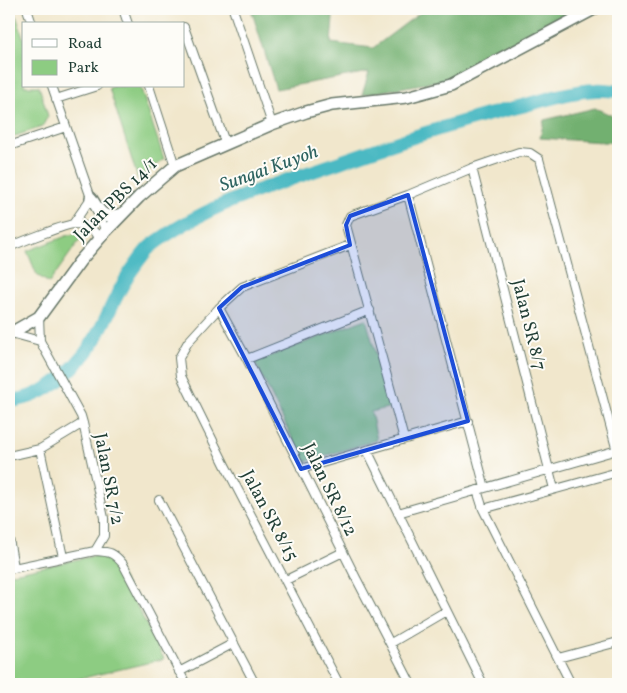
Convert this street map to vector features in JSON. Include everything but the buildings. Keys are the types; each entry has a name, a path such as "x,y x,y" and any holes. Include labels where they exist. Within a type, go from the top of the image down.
{"street":[{"path":"27,9 31,22"},
{"path":"123,9 127,22"},
{"path":"233,9 272,124"},
{"name":"Jalan PBS 14/1","path":"10,334 39,317 80,261 106,231 145,192 175,166 272,124 332,105 408,97 450,85 594,9"},
{"path":"185,31 226,144"},
{"path":"53,88 91,198 106,231"},
{"path":"56,99 90,88"},
{"path":"150,88 175,166"},
{"path":"9,146 66,127"},
{"path":"398,513 549,469 618,452 539,159 530,153 520,152 472,168 408,195 350,216 346,225 404,439"},
{"name":"Jalan SR 8/7","path":"472,168 554,489"},
{"path":"408,195 468,421 483,509 571,684"},
{"path":"91,198 100,212 108,217 122,214"},
{"path":"74,224 91,198"},
{"path":"9,247 74,224 93,229 98,241"},
{"path":"219,308 242,287 350,245"},
{"name":"Jalan SR 8/15","path":"219,308 188,342 179,358 181,376 339,684"},
{"name":"Jalan SR 8/12","path":"219,308 411,684"},
{"path":"246,359 370,310"},
{"name":"Jalan SR 7/2","path":"39,317 42,344 82,420 104,518 104,536 94,550 114,554 123,564 186,684"},
{"path":"10,334 42,344"},
{"path":"9,456 40,448 82,420"},
{"path":"301,469 468,421"},
{"path":"40,448 63,557"},
{"path":"367,450 483,684"},
{"path":"483,509 618,472"},
{"path":"159,500 255,684"},
{"path":"9,539 12,568 94,550"},
{"path":"286,580 343,552"},
{"path":"391,642 446,611"},
{"path":"558,658 618,642"},
{"path":"179,672 234,643"},
{"path":"85,684 100,683"}],"highlighted area":[{"path":"408,195 468,421 301,469 219,308 242,287 350,245 346,225 350,216"}],"green space":[{"path":"9,9 14,9 22,34 22,88 40,88 48,116 42,127 9,138"},
{"path":"251,9 331,9 333,18 331,43 373,48 425,9 581,9 449,79 362,95 369,72 276,89"},
{"path":"109,88 141,88 164,159 138,179"},
{"path":"595,108 618,118 618,143 540,138 544,120"},
{"path":"86,231 49,283 37,275 27,251 69,235"},
{"path":"366,319 391,407 371,412 377,440 304,462 255,362"},
{"path":"98,555 113,559 164,659 57,684 9,684 9,574"}],"waterway":[{"name":"Sungai Kuyoh","path":"9,401 38,393 64,376 95,339 123,284 146,251 173,231 197,217 221,205 272,185 456,124 568,94 599,90 618,91"}]}
